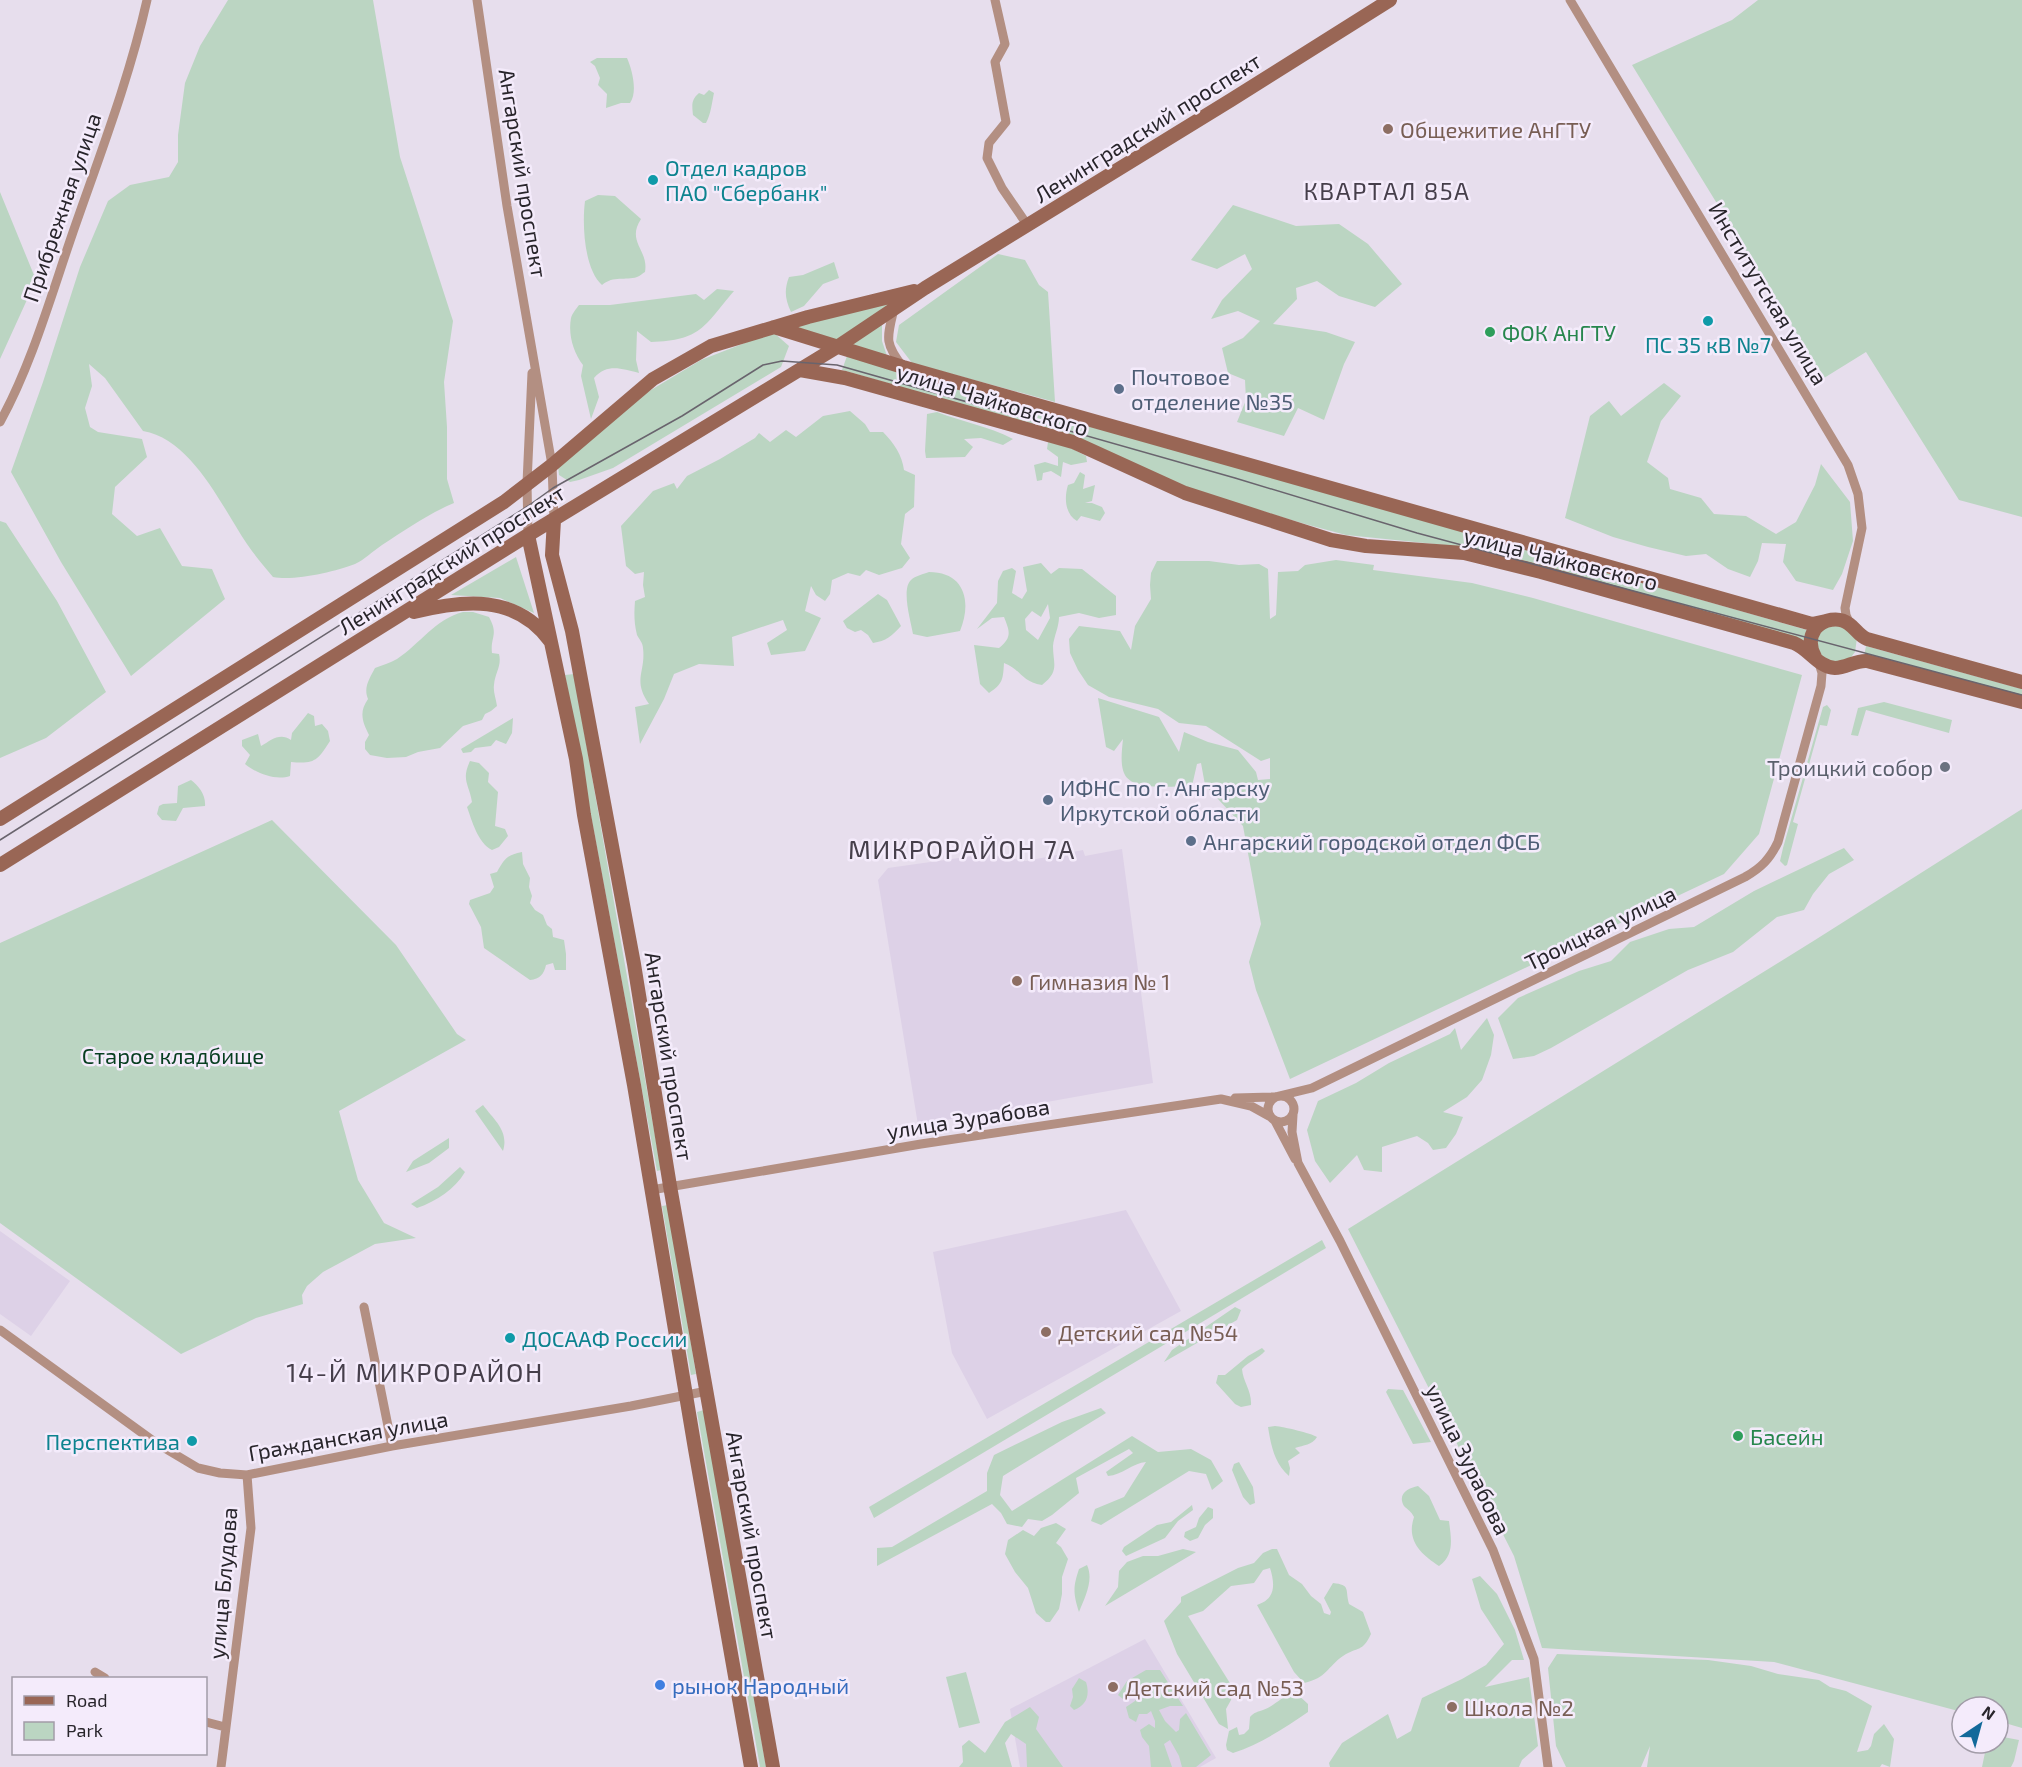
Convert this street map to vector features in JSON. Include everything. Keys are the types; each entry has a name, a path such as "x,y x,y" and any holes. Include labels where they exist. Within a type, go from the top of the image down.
{"main road":[{"name":"Ленинградский проспект","path":"0,866 528,535 837,347 925,288 1390,0"},
{"name":"Ленинградский проспект","path":"0,819 504,502 552,465 653,379 711,346 808,317 925,288"},
{"path":"774,327 903,367 1804,622 1816,624 1839,619 1858,632 2022,682"},
{"name":"улица Чайковского","path":"800,370 845,378 1073,442 1185,493 1331,540 1366,546 1464,553 1552,575 1794,643 1802,646 1828,666 1843,666 1857,661 1867,661 2022,702"},
{"name":"Ангарский проспект","path":"554,520 552,555 572,631 634,964 670,1186 773,1767"},
{"name":"Ангарский проспект","path":"528,535 576,759 751,1767"},
{"path":"401,615 457,603 490,605 511,610 528,618 544,632 553,645"},
{"path":"1816,658 1811,641 1822,623"},
{"path":"1843,666 1855,658 1859,649 1858,632"},
{"path":"558,670 579,667"}],"street":[{"name":"Прибрежная улица","path":"0,422 15,394 53,292 133,56 147,0"},
{"name":"Ангарский проспект","path":"477,0 507,206 552,465 554,520"},
{"path":"995,0 1005,44 995,62 1006,122 989,143 987,158 1002,188 1028,226"},
{"name":"Институтская улица","path":"1570,0 1848,465 1858,494 1862,528 1846,600 1846,615 1858,632"},
{"path":"894,309 887,340 891,352 903,367"},
{"name":"Ангарский проспект","path":"528,535 527,483 532,352"},
{"path":"1822,623 1837,613 1846,600"},
{"path":"1816,658 1822,673 1821,686"},
{"path":"1821,686 1830,674 1843,666"},
{"name":"Троицкая улица","path":"1221,1099 1278,1097 1312,1088 1761,868 1771,856 1778,842 1821,686"},
{"path":"1272,1119 1286,1122 1312,1088"},
{"path":"1278,1097 1290,1100 1293,1112 1292,1132 1298,1163 1272,1119 1268,1105 1278,1097"},
{"name":"улица Зурабова","path":"651,1190 932,1143 1221,1099 1248,1105 1272,1119"},
{"name":"улица Зурабова","path":"1298,1163 1340,1241 1493,1550 1534,1659 1548,1767"},
{"path":"364,1307 392,1446"},
{"name":"Гражданская улица","path":"0,1330 156,1443 198,1468 220,1473 247,1475 392,1446 631,1406 707,1390"},
{"name":"улица Блудова","path":"221,1767 251,1528 247,1475"},
{"path":"95,1672 103,1677"},
{"path":"207,1722 225,1727"}],"shaded area":[{"name":"Гимназия № 1","path":"1122,849 1153,1083 918,1125 878,880 888,868 987,854 1026,861 1083,850 1085,856"},
{"name":"Детский сад №54","path":"1126,1210 1181,1311 987,1419 952,1353 933,1252"},
{"path":"0,1231 70,1281 31,1336 0,1314"},
{"name":"Детский сад №53","path":"1145,1639 1216,1758 1200,1767 1020,1767 1010,1709"}],"green space":[{"path":"228,0 373,0 400,157 453,321 444,382 447,479 454,503 417,522 355,564 314,575 292,578 273,577 250,548 216,494 191,461 161,437 143,431 105,378 89,364 92,386 85,408 90,427 98,432 142,439 147,457 115,487 112,514 137,536 160,528 182,566 212,569 225,599 131,676 61,562 11,472 80,267 108,201 130,185 169,177 178,162 178,135 185,83 200,46"},
{"path":"1758,0 2022,0 2022,517 1959,500 1866,352 1824,378 1632,65 1732,20"},
{"path":"597,58 627,58 634,87 630,103 621,103 606,108 607,94 598,85 600,78 595,66 590,62"},
{"path":"709,90 714,93 709,116 706,123 703,123 693,115 693,103 699,93 704,95"},
{"path":"0,192 36,280 0,359"},
{"path":"598,195 615,196 641,219 636,234 644,258 645,272 638,277 615,279 602,285 591,268 584,233 585,201"},
{"path":"1233,205 1296,226 1339,224 1368,244 1402,284 1375,307 1339,296 1317,281 1296,288 1297,299 1273,324 1326,332 1355,342 1344,364 1324,420 1298,408 1284,436 1237,422 1246,400 1245,380 1228,373 1222,348 1243,338 1260,321 1238,311 1211,319 1222,300 1252,269 1245,254 1217,269 1191,260"},
{"path":"998,254 1025,260 1039,285 1048,292 1055,402 912,363 896,342 899,325"},
{"path":"834,262 839,278 823,284 804,306 791,312 786,294 789,277 803,275"},
{"path":"717,289 734,291 708,322 692,334 668,341 651,342 637,331 636,360 639,373 610,369 599,373 594,378 599,397 591,419 581,376 583,365 574,349 571,336 571,318 579,305 610,305 696,294 704,300"},
{"path":"896,300 836,340 791,327"},
{"path":"882,322 882,341 887,356 850,346"},
{"path":"773,332 789,346 781,367 613,468 570,482 559,475 558,466 646,393 701,360"},
{"path":"847,356 1807,630 1804,641 1464,547 1346,535 1305,524 1147,474 1072,436 842,370"},
{"path":"1664,383 1681,396 1661,421 1647,462 1668,478 1670,489 1701,498 1714,514 1746,516 1776,534 1796,522 1815,485 1821,464 1850,502 1853,541 1842,574 1833,590 1796,581 1783,562 1786,544 1762,543 1758,561 1750,577 1728,569 1706,554 1686,556 1648,547 1613,537 1565,518 1590,416 1609,401 1621,416"},
{"path":"850,411 865,424 870,432 883,432 897,450 904,470 915,475 914,507 905,514 901,544 910,558 902,568 879,575 866,570 860,576 848,573 832,580 830,594 825,601 816,595 811,586 805,611 821,618 805,651 771,655 767,643 787,630 783,620 732,637 734,666 699,664 674,674 664,699 640,744 635,707 649,704 640,682 643,648 636,631 634,610 635,601 645,597 644,572 635,574 626,566 621,526 653,491 674,483 677,489 687,476 720,459 755,438 759,433 770,442 786,430 796,437 823,416"},
{"path":"937,412 1013,439 1003,445 981,438 964,439 973,447 965,457 926,458 927,414"},
{"path":"1048,442 1069,447 1086,456 1087,462 1071,465 1063,462 1061,477 1051,471 1043,473 1042,480 1037,481 1034,465 1045,462 1058,466 1058,457 1047,449"},
{"path":"1080,472 1085,475 1083,489 1095,485 1092,501 1085,503 1102,507 1105,513 1100,521 1081,516 1077,521 1068,510 1066,495 1068,485 1074,483"},
{"path":"0,521 6,523 57,601 106,692 46,738 0,758"},
{"path":"516,557 534,613 500,598 451,595"},
{"path":"1336,560 1374,565 1373,570 1472,583 1533,598 1802,675 1759,834 1724,874 1290,1079 1256,990 1249,962 1261,924 1243,826 1205,785 1201,763 1197,764 1192,786 1154,787 1128,779 1122,765 1123,739 1114,751 1106,747 1098,698 1159,717 1179,752 1184,732 1208,742 1238,750 1256,772 1258,780 1270,779 1270,758 1261,761 1206,726 1179,723 1158,709 1109,697 1088,685 1070,653 1069,639 1079,626 1120,631 1131,650 1135,626 1151,599 1151,573 1157,561 1259,564 1268,569 1270,619 1276,615 1278,572 1298,571 1305,565"},
{"path":"1041,563 1051,574 1059,568 1082,569 1116,596 1116,615 1099,618 1079,613 1059,617 1053,646 1054,667 1048,680 1042,685 1035,683 1025,679 1015,669 1004,663 1001,681 989,693 980,684 974,645 999,648 1009,634 1004,617 992,618 977,629 997,603 998,581 1003,571 1012,568 1016,571 1012,593 1022,599 1027,591 1023,567","holes":["1048,604 1050,618 1038,640 1026,630 1025,619 1032,611 1041,617"]},
{"path":"929,572 951,577 963,591 965,610 960,631 927,637 913,634 907,598 908,584 915,577"},
{"path":"878,594 887,600 901,626 882,641 873,643 868,635 861,630 855,632 847,628 843,621"},
{"path":"463,612 473,612 489,617 492,623 494,632 492,653 499,654 500,658 494,688 497,706 485,714 482,720 463,726 440,748 406,757 387,758 370,755 365,749 365,742 369,735 363,721 363,712 368,699 366,690 375,668 397,659 444,620"},
{"path":"1836,621 1857,638 1855,652 1848,661 1825,662 1813,641 1829,622"},
{"path":"1866,646 2022,689 2022,698 1864,656"},
{"path":"574,674 661,1170 657,1171 565,675"},
{"path":"1884,702 1952,720 1949,733 1866,710 1858,736 1851,735 1858,708"},
{"path":"1827,705 1831,710 1827,726 1820,725 1793,822 1798,824 1785,866 1780,861 1783,848 1823,707"},
{"path":"308,713 314,716 315,726 322,724 328,731 330,741 315,760 291,762 290,776 278,778 266,775 245,764 250,755 242,746 242,740 258,734 261,746 279,737 291,740 292,733"},
{"path":"513,718 512,733 506,744 496,740 491,746 475,748 471,752 463,753 461,749"},
{"path":"470,761 479,763 489,773 488,782 498,792 495,826 505,829 508,836 499,847 492,850 479,837 467,807 472,802 466,778"},
{"path":"191,780 201,791 205,806 183,808 176,821 162,820 157,814 159,806 177,803 178,786"},
{"path":"2022,809 2022,1728 2010,1724 2010,1695 1950,1695 1950,1709 1774,1662 1542,1648 1514,1556 1348,1229"},
{"name":"Старое кладбище","path":"272,820 396,945 457,1034 466,1040 339,1111 358,1180 384,1223 416,1238 375,1244 323,1272 307,1286 302,1295 303,1304 256,1318 181,1354 0,1223 0,943"},
{"path":"1844,848 1854,860 1829,874 1804,910 1777,917 1733,952 1688,970 1551,1048 1534,1056 1513,1059 1498,1018 1518,998 1579,971 1611,961 1630,942 1669,929 1694,927 1754,891"},
{"path":"522,852 523,864 530,878 529,887 532,896 530,903 543,915 547,925 552,929 553,937 564,940 566,954 566,970 555,970 553,963 546,965 539,977 530,980 484,948 481,927 469,904 470,900 490,893 494,887 490,874 497,872 509,856"},
{"path":"1487,1018 1494,1035 1491,1055 1482,1080 1467,1097 1443,1112 1463,1117 1456,1134 1446,1148 1433,1150 1428,1143 1417,1136 1382,1147 1382,1172 1364,1170 1357,1155 1330,1183 1315,1161 1307,1130 1318,1101 1450,1034 1455,1028 1461,1050"},
{"path":"483,1105 502,1132 503,1151 475,1111"},
{"path":"449,1138 449,1148 429,1163 406,1172 413,1161"},
{"path":"460,1167 465,1172 445,1194 417,1208 411,1204 438,1187"},
{"path":"668,1205 696,1374 691,1375 662,1206"},
{"path":"1322,1240 1326,1248 874,1518 869,1507"},
{"path":"1235,1307 1241,1310 1237,1320 1164,1362 1172,1350"},
{"path":"1262,1348 1265,1351 1242,1369 1251,1405 1241,1407 1235,1404 1216,1383 1218,1375 1225,1375"},
{"path":"1388,1389 1403,1390 1431,1442 1413,1444 1386,1392"},
{"path":"1101,1408 1106,1413 1003,1476 1000,1495 1012,1511 1132,1436 1158,1452 1191,1449 1211,1460 1223,1481 1212,1490 1206,1474 1189,1471 1101,1525 1091,1521 1095,1509 1124,1497 1146,1462 1108,1476 1106,1472 1133,1453 1129,1449 1076,1478 1079,1493 1042,1521 1028,1519 1022,1527 1007,1524 992,1504 877,1566 877,1548 892,1547 987,1491 987,1473 994,1455 1062,1422"},
{"path":"704,1410 766,1767 760,1767 697,1412"},
{"path":"1275,1426 1317,1437 1310,1443 1295,1448 1300,1453 1288,1461 1289,1476 1277,1460 1272,1447 1268,1427"},
{"path":"1239,1462 1253,1487 1255,1503 1250,1505 1243,1497 1232,1470 1234,1464"},
{"path":"1418,1486 1429,1496 1440,1520 1449,1521 1450,1551 1448,1557 1439,1566 1426,1557 1417,1546 1412,1533 1414,1517 1402,1502 1405,1492"},
{"path":"1192,1505 1193,1510 1178,1521 1165,1538 1126,1556 1122,1551 1124,1547 1157,1525 1171,1522"},
{"path":"1208,1507 1213,1509 1213,1518 1205,1525 1198,1538 1190,1541 1184,1537 1185,1532 1196,1527 1199,1518"},
{"path":"1056,1523 1066,1529 1056,1543 1068,1559 1062,1577 1059,1609 1050,1622 1046,1622 1036,1613 1028,1588 1015,1572 1005,1554 1008,1540 1023,1530 1034,1536 1041,1528"},
{"path":"1183,1549 1196,1552 1105,1606 1118,1587 1119,1571 1127,1562 1143,1556 1158,1556"},
{"path":"1277,1549 1289,1575 1302,1584 1321,1604 1324,1613 1330,1615 1331,1612 1324,1598 1333,1583 1343,1585 1347,1591 1349,1604 1363,1612 1371,1634 1362,1647 1343,1656 1318,1678 1304,1683 1294,1672 1257,1605 1271,1595 1273,1580 1270,1568 1263,1570 1254,1583 1231,1586 1203,1611 1188,1616 1233,1688 1231,1700 1226,1709 1228,1729 1219,1724 1177,1654 1164,1621 1181,1602 1181,1597 1238,1568 1254,1563 1263,1553"},
{"path":"1087,1565 1089,1583 1079,1612 1075,1586 1079,1569"},
{"path":"1480,1576 1497,1594 1515,1630 1524,1660 1512,1660 1485,1687 1529,1677 1538,1746 1522,1760 1519,1767 1330,1767 1329,1763 1342,1743 1388,1714 1397,1739 1411,1731 1422,1698 1486,1665 1504,1644 1481,1609 1472,1579"},
{"path":"1557,1654 1708,1660 1819,1680 1830,1687 1846,1691 1872,1706 1857,1752 1868,1750 1874,1734 1884,1724 1894,1739 1890,1767 1882,1764 1880,1767 1647,1767 1650,1746 1641,1767 1566,1767 1556,1746 1548,1668"},
{"path":"1146,1670 1160,1670 1183,1706 1170,1706 1159,1710 1165,1721 1176,1732 1179,1730 1180,1719 1186,1713 1211,1755 1196,1767 1182,1767 1170,1740 1164,1744 1172,1767 1151,1767 1149,1746 1140,1730 1149,1724 1155,1728 1151,1711 1147,1714 1139,1714 1136,1722 1129,1718 1126,1707 1138,1696 1135,1692 1130,1693 1128,1699 1123,1699 1118,1695 1127,1681"},
{"path":"966,1672 980,1723 959,1728 946,1677"},
{"path":"1079,1678 1086,1682 1088,1691 1085,1702 1074,1710 1070,1706 1073,1697 1072,1689"},
{"path":"1295,1692 1308,1704 1308,1712 1253,1745 1233,1753 1227,1750 1229,1731 1237,1727 1239,1735 1244,1734 1249,1729 1252,1715"},
{"path":"1030,1707 1039,1717 1036,1729 1063,1767 1027,1767 1026,1744 1011,1734 1005,1743 1012,1767 959,1767 963,1762 962,1746 969,1740 985,1753 1005,1722"},
{"path":"2010,1738 2019,1740 2011,1767 1982,1767 1984,1755 2010,1755"}],"tram line":[{"path":"0,840 553,488 682,416 763,365 782,361 837,365 1235,478 1417,533 2022,695"}],"place":[{"name":"Общежитие АнГТУ","path":"1388,129"},
{"name":"Отдел кадров ПАО \"Сбербанк\"","path":"653,180"},
{"name":"ПС 35 кВ №7","path":"1708,321"},
{"name":"ФОК АнГТУ","path":"1490,332"},
{"name":"Почтовое отделение №35","path":"1119,389"},
{"name":"Троицкий собор","path":"1945,767"},
{"name":"ИФНС по г. Ангарску Иркутской области","path":"1048,800"},
{"name":"Ангарский городской отдел ФСБ","path":"1191,841"},
{"name":"Гимназия № 1","path":"1017,981"},
{"name":"Детский сад №54","path":"1046,1332"},
{"name":"ДОСААФ России","path":"510,1338"},
{"name":"Басейн","path":"1738,1436"},
{"name":"Перспектива","path":"192,1441"},
{"name":"рынок Народный","path":"660,1685"},
{"name":"Детский сад №53","path":"1113,1687"},
{"name":"Школа №2","path":"1452,1707"}],"district":[{"name":"КВАРТАЛ 85А","path":"1387,190"},
{"name":"МИКРОРАЙОН 7А","path":"962,848"},
{"name":"14-Й МИКРОРАЙОН","path":"415,1371"}]}
